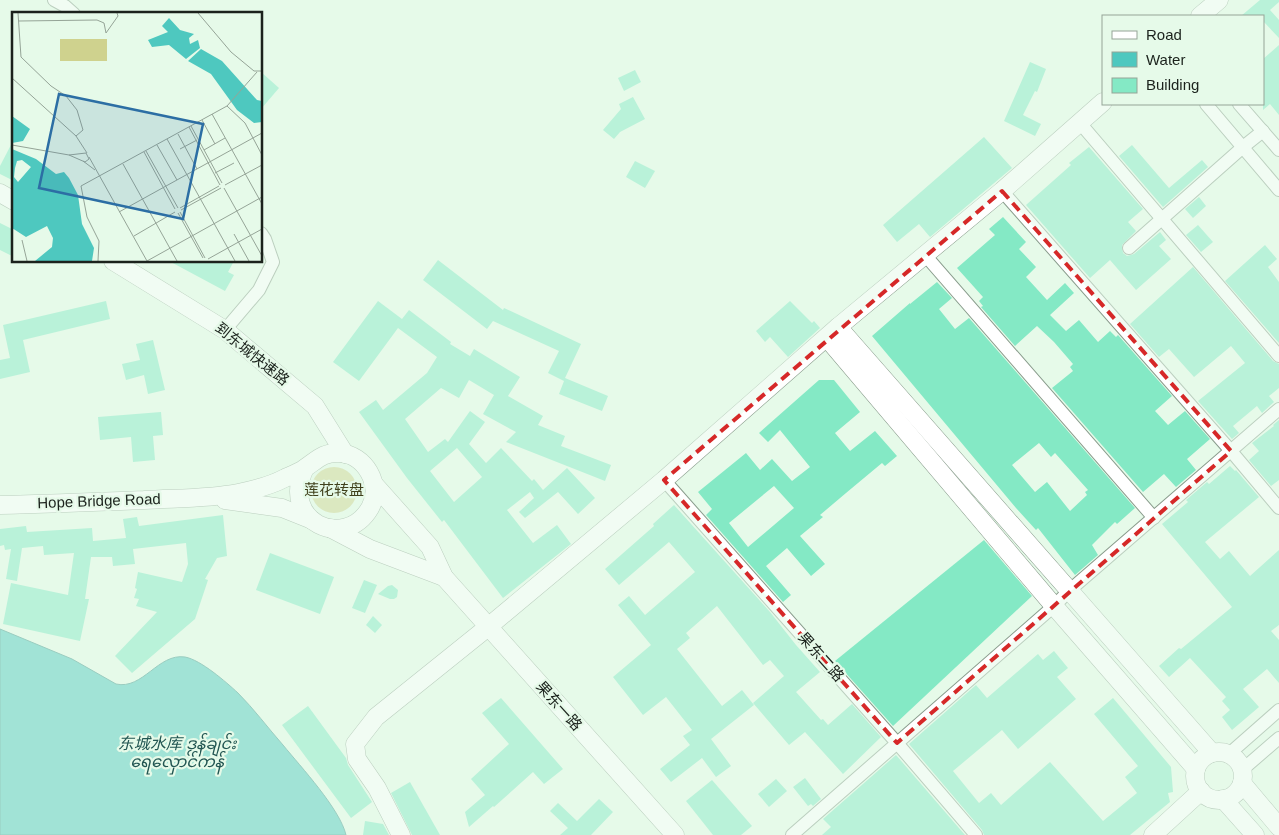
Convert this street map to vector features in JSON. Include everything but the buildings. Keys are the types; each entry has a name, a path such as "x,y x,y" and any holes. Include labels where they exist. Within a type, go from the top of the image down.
{"street":[{"path":"54,0 72,12"},
{"path":"1201,15 1219,0"},
{"path":"401,835 377,788 357,759 355,744 376,717 488,627 664,480 924,255 1002,191 1102,103"},
{"path":"1207,105 1279,190"},
{"path":"1240,105 1279,150"},
{"path":"1080,123 1279,356"},
{"path":"1129,248 1263,131"},
{"path":"1002,191 1279,508"},
{"path":"0,192 12,200"},
{"path":"225,330 259,290 273,262 262,234"},
{"path":"924,255 1154,518"},
{"name":"到东城快速路","path":"115,262 225,330 315,406 345,454"},
{"path":"833,333 1221,753 1236,759 1242,776 1279,827"},
{"path":"833,333 1054,606 1196,769"},
{"path":"792,835 1070,590 1279,410"},
{"path":"198,498 239,493 282,480 305,468 314,459 326,454 350,455 361,462 369,471 374,483 430,548 444,577"},
{"path":"305,468 299,480 300,505 307,516 317,524 329,528 370,549 444,577"},
{"name":"果东二路","path":"664,480 976,835"},
{"path":"329,528 342,528 354,524 364,517 371,507 374,483"},
{"path":"198,498 282,508 312,520"},
{"name":"Hope Bridge Road","path":"0,506 198,498"},
{"name":"果东一路","path":"444,577 675,835"},
{"path":"1279,710 1221,753 1206,756 1196,769 1195,778 1197,786 1207,796 1215,799 1232,796 1236,792 1242,776 1279,738"},
{"path":"1153,835 1201,791"},
{"path":"1223,799 1255,835"}],"highlighted area":[{"path":"1002,191 1231,451 897,743 664,480"}],"green space":[{"name":"莲花转盘","path":"334,467 347,471 353,477 357,490 353,503 347,509 334,513 321,509 315,503 311,490 315,477 321,471"}],"water":[{"name":"东城水库 ဒွန်ချင်း ရေလှောင်ကန်","path":"0,629 72,659 116,684 134,682 158,665 175,657 185,657 198,662 227,683 255,712 328,801 346,835 0,835"}]}
